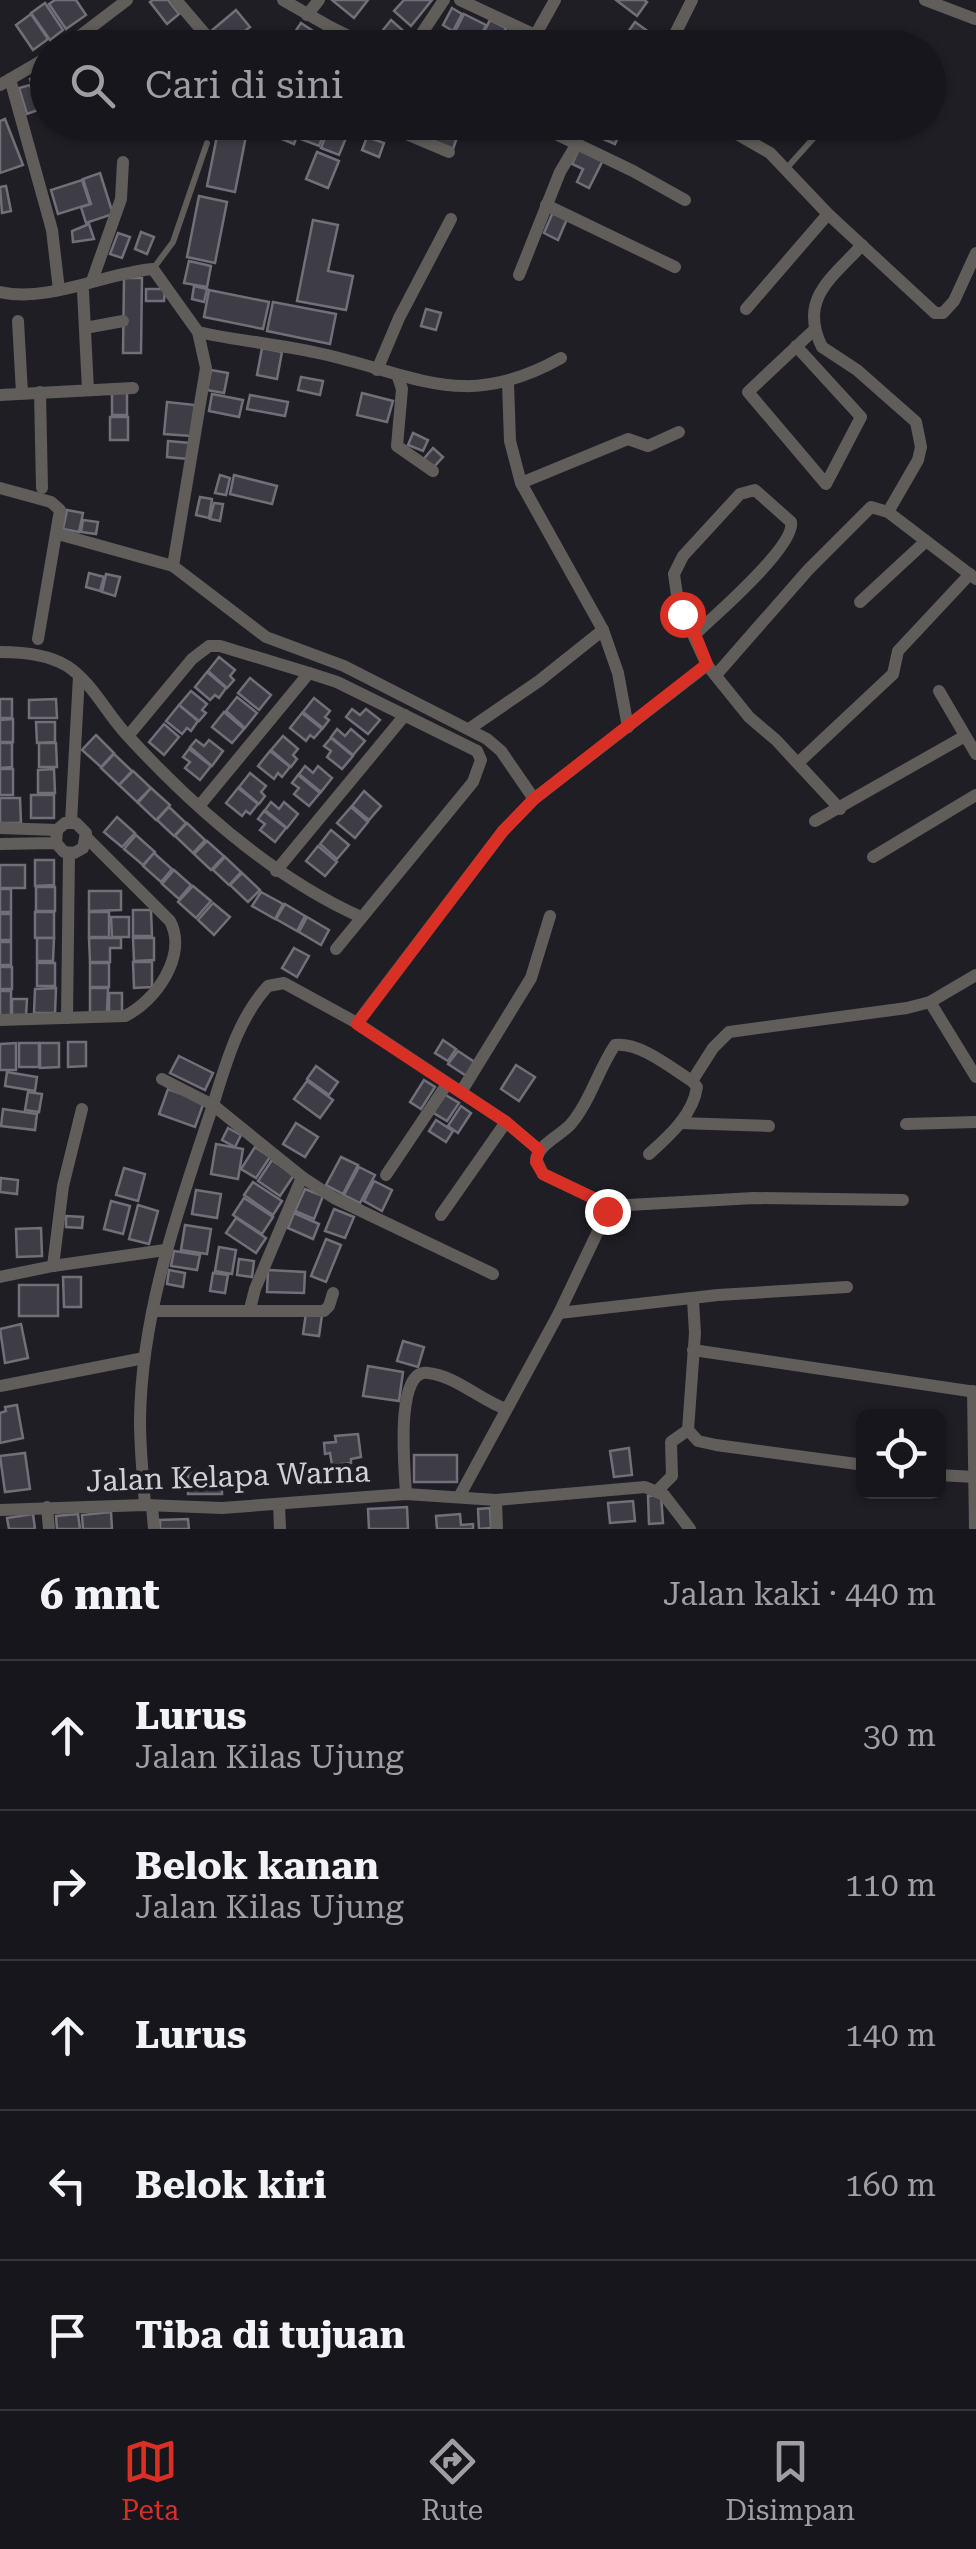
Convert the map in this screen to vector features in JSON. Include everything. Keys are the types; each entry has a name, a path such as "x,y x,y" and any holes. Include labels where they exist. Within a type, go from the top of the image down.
{"street":[{"path":"88,30 127,0"},
{"path":"176,0 202,30"},
{"path":"283,0 336,30"},
{"path":"306,15 319,0"},
{"path":"424,30 444,0"},
{"path":"460,0 527,30"},
{"path":"538,30 555,0"},
{"path":"677,30 692,0"},
{"path":"926,0 975,20"},
{"path":"30,67 5,82 52,230 59,290"},
{"path":"421,140 449,152"},
{"path":"566,140 684,200"},
{"path":"747,140 770,153 921,303 939,314 954,301 976,253"},
{"path":"519,275 560,172 576,145"},
{"path":"88,390 87,286 121,199 123,162"},
{"path":"546,205 675,267"},
{"path":"746,309 828,214"},
{"path":"377,370 450,219"},
{"path":"862,245 817,295 812,308 822,347 857,370 916,422 921,447 918,460 888,512"},
{"path":"0,292 87,286 153,270 198,332 206,368 174,566"},
{"path":"18,321 22,393"},
{"path":"85,328 123,321"},
{"path":"796,346 861,416 826,484 748,392 796,346 815,329"},
{"path":"198,332 321,353 398,377 459,386 508,382 561,358"},
{"path":"398,377 402,388 398,446 432,471"},
{"path":"508,382 510,441 520,483 603,630 618,673 628,727"},
{"path":"0,394 133,388"},
{"path":"40,392 42,488"},
{"path":"520,483 628,440 648,446 679,432"},
{"path":"0,488 51,502 60,510 38,639"},
{"path":"695,634 776,556 792,534 791,522 759,492 740,494 676,568 678,602 711,670 749,717 840,808"},
{"path":"357,1024 503,831 534,799 711,670 855,520 871,508 888,512 973,576 898,651 894,674 798,763"},
{"path":"58,534 174,566 266,637 344,666 469,728 501,752 534,799"},
{"path":"860,602 926,542"},
{"path":"469,728 539,681 603,630"},
{"path":"128,736 192,659 209,646 220,646 337,682 469,745 481,756 473,782 336,950"},
{"path":"0,652 55,660 79,676 128,736 276,871 314,895 361,917"},
{"path":"200,805 309,672"},
{"path":"0,844 56,836 71,822 79,676"},
{"path":"939,691 976,754"},
{"path":"276,871 405,715"},
{"path":"815,821 965,736"},
{"path":"873,856 976,795"},
{"path":"0,1020 130,1014 164,976 176,950 177,939 170,921 87,838 84,829 71,822"},
{"path":"0,828 56,836 69,854 66,1018"},
{"path":"69,854 83,848 87,838"},
{"path":"460,1092 531,978 550,916"},
{"path":"692,1080 728,1032 930,1002 976,975"},
{"path":"154,1529 140,1422 144,1358 165,1250 226,1062 240,1030 268,986 284,983 357,1024 506,1122 539,1150"},
{"path":"930,1002 976,1077"},
{"path":"649,1154 680,1123 696,1093 692,1080 636,1049 614,1045 570,1125 539,1150 536,1162 543,1174 610,1206 754,1198 902,1200"},
{"path":"162,1079 213,1106 302,1177 354,1210 493,1274"},
{"path":"386,1175 447,1084"},
{"path":"53,1266 63,1186 82,1109"},
{"path":"441,1215 506,1122"},
{"path":"906,1124 976,1122"},
{"path":"680,1123 769,1126"},
{"path":"250,1309 255,1288 302,1177"},
{"path":"458,1498 559,1313 610,1206"},
{"path":"0,1277 165,1250"},
{"path":"559,1313 718,1295 847,1287"},
{"path":"153,1311 324,1311 333,1293"},
{"path":"692,1300 694,1350 688,1430 698,1441 856,1464"},
{"path":"694,1350 974,1392 976,1529"},
{"path":"0,1386 144,1358"},
{"path":"406,1494 406,1404 411,1380 417,1374 427,1372 450,1381 506,1409"},
{"path":"688,1430 672,1442 672,1476 658,1490 690,1529"},
{"path":"946,1475 976,1477"},
{"name":"Jalan Kelapa Warna","path":"0,1510 208,1508 406,1494 496,1500 645,1487 658,1490"},
{"path":"496,1500 497,1529"},
{"path":"278,1504 280,1529"},
{"path":"47,1507 49,1529"}],"lane":[{"path":"784,171 812,140"},
{"path":"153,270 173,242 207,143"}],"building":[{"path":"55,0 76,0 86,15 66,29 49,4"},
{"path":"168,0 179,14 167,24 150,2"},
{"path":"332,0 368,0 354,18"},
{"path":"404,0 432,0 411,26 394,11"},
{"path":"616,0 644,0 647,2 637,16"},
{"path":"45,3 63,30 43,30 31,13"},
{"path":"452,8 462,14 454,30 443,25"},
{"path":"236,10 250,27 246,30 212,30"},
{"path":"31,14 42,30 30,30 30,46 16,25"},
{"path":"464,14 486,25 484,30 456,30"},
{"path":"391,20 402,30 383,30"},
{"path":"490,20 506,28 505,30 485,30"},
{"path":"635,22 646,30 629,30"},
{"path":"30,85 30,113 27,114 19,88"},
{"path":"5,119 23,165 0,173 0,121"},
{"path":"216,140 245,140 235,192 207,186"},
{"path":"324,140 345,140 339,155 321,148"},
{"path":"366,140 384,143 379,157 362,150"},
{"path":"430,140 456,140 453,149"},
{"path":"579,149 603,160 589,188 577,182 583,169 572,164"},
{"path":"317,152 339,161 328,188 306,179"},
{"path":"100,173 113,214 86,223 81,207 91,204 83,179"},
{"path":"82,180 90,204 58,214 51,190"},
{"path":"6,186 11,211 2,213 0,187"},
{"path":"199,196 227,202 215,263 187,257"},
{"path":"553,212 567,219 558,240 544,233"},
{"path":"313,220 338,225 328,271 353,276 346,310 297,301"},
{"path":"89,224 94,239 73,242 72,231"},
{"path":"141,232 154,237 147,254 135,249"},
{"path":"118,233 130,237 122,258 110,254"},
{"path":"189,261 211,266 207,287 184,283"},
{"path":"124,278 142,278 141,353 123,353"},
{"path":"194,286 207,289 204,302 192,299"},
{"path":"146,289 165,289 164,301 146,301"},
{"path":"209,290 269,302 263,329 204,317"},
{"path":"273,302 336,314 330,344 267,331"},
{"path":"426,309 441,313 436,330 421,326"},
{"path":"262,348 282,352 277,379 257,375"},
{"path":"211,370 228,373 224,393 207,390"},
{"path":"301,377 323,381 320,395 298,390"},
{"path":"112,391 127,391 127,415 112,415"},
{"path":"362,393 393,401 387,422 357,415"},
{"path":"212,394 243,400 239,417 209,411"},
{"path":"250,395 288,402 285,416 247,409"},
{"path":"167,402 195,405 191,436 164,434"},
{"path":"110,417 128,417 128,440 110,440"},
{"path":"413,433 428,440 423,451 408,445"},
{"path":"168,441 190,443 188,459 167,457"},
{"path":"433,448 443,457 431,470 422,461"},
{"path":"220,475 230,478 226,495 215,493"},
{"path":"234,475 277,486 272,504 230,494"},
{"path":"200,497 212,499 209,518 196,515"},
{"path":"214,503 223,504 220,521 210,519"},
{"path":"67,510 83,513 79,532 63,529"},
{"path":"83,520 98,522 96,534 81,532"},
{"path":"89,573 104,577 100,591 86,587"},
{"path":"106,574 120,577 115,596 102,592"},
{"path":"219,657 235,670 230,676 234,680 227,688 208,671"},
{"path":"207,672 226,688 219,698 215,695 210,700 195,687"},
{"path":"250,678 271,695 259,710 238,693"},
{"path":"191,691 207,704 199,721 179,705"},
{"path":"237,697 257,713 245,728 226,711"},
{"path":"314,698 330,711 323,728 303,712"},
{"path":"0,699 12,699 12,718 0,718"},
{"path":"56,699 57,718 29,718 29,700"},
{"path":"179,705 198,721 191,731 187,728 182,734 166,721"},
{"path":"352,709 360,715 366,709 380,720 368,734 346,717"},
{"path":"224,712 244,729 232,743 212,727"},
{"path":"302,713 322,729 306,741 290,728"},
{"path":"13,719 13,742 0,742 0,720"},
{"path":"36,722 55,722 55,742 37,743"},
{"path":"164,724 179,737 164,755 149,742"},
{"path":"337,729 345,736 351,729 365,741 353,755 331,737"},
{"path":"96,735 114,753 101,767 82,750"},
{"path":"283,736 298,749 291,767 271,750"},
{"path":"331,738 353,756 342,769 327,757 331,751 324,746"},
{"path":"196,740 204,746 209,740 223,751 212,766 190,747"},
{"path":"0,743 12,743 12,767 0,768"},
{"path":"39,743 56,743 57,767 39,767"},
{"path":"189,749 211,766 200,780 185,768 190,762 183,757"},
{"path":"270,751 290,767 282,777 278,773 274,779 258,766"},
{"path":"114,754 132,771 119,785 101,768"},
{"path":"305,766 313,773 318,766 332,778 321,792 299,774"},
{"path":"0,769 13,769 13,795 0,795"},
{"path":"54,769 55,793 38,793 38,770"},
{"path":"133,771 151,788 137,802 119,785"},
{"path":"250,773 266,786 259,804 239,787"},
{"path":"298,775 320,793 309,806 294,794 299,788 292,783"},
{"path":"151,788 170,805 156,820 138,803"},
{"path":"238,788 258,804 250,814 246,811 242,816 226,803"},
{"path":"364,791 381,806 369,820 352,806"},
{"path":"31,795 54,795 54,818 31,818"},
{"path":"0,798 20,798 21,823 0,823"},
{"path":"271,802 279,809 284,802 298,814 287,828 265,810"},
{"path":"169,807 186,823 174,836 157,820"},
{"path":"351,807 368,822 355,838 337,823"},
{"path":"264,811 286,828 275,842 260,830 265,824 258,819"},
{"path":"117,817 135,833 122,847 104,832"},
{"path":"187,823 205,840 193,853 175,836"},
{"path":"331,830 349,845 337,859 320,844"},
{"path":"136,835 155,852 143,865 124,849"},
{"path":"207,841 224,856 211,870 194,854"},
{"path":"318,846 337,862 325,876 306,861"},
{"path":"154,853 172,869 161,882 143,866"},
{"path":"225,857 241,872 229,885 213,870"},
{"path":"35,860 54,860 54,885 35,886"},
{"path":"0,865 25,865 25,888 0,888"},
{"path":"174,870 191,885 179,899 162,884"},
{"path":"242,873 260,890 248,902 230,885"},
{"path":"193,886 211,901 196,918 178,902"},
{"path":"36,887 55,887 55,911 36,911"},
{"path":"0,889 11,889 11,912 0,912"},
{"path":"89,891 121,891 121,910 89,911"},
{"path":"261,892 283,904 275,919 252,906"},
{"path":"213,903 230,917 214,935 198,920"},
{"path":"285,904 305,916 297,931 276,919"},
{"path":"133,910 151,910 152,936 133,936"},
{"path":"35,912 54,912 54,938 35,938"},
{"path":"89,912 109,912 109,937 89,937"},
{"path":"0,914 11,914 11,940 0,940"},
{"path":"111,917 129,917 129,937 112,937"},
{"path":"307,917 329,930 321,945 299,932"},
{"path":"37,938 54,938 53,961 37,961"},
{"path":"89,938 121,938 121,948 110,948 110,962 90,962"},
{"path":"133,938 154,938 154,960 134,961"},
{"path":"0,942 11,942 11,965 0,965"},
{"path":"294,948 309,956 297,977 282,968"},
{"path":"133,962 152,962 152,987 134,988"},
{"path":"37,963 55,963 55,986 37,986"},
{"path":"90,963 109,963 109,987 90,987"},
{"path":"0,967 12,967 12,989 0,989"},
{"path":"56,988 55,1013 34,1013 35,989"},
{"path":"90,988 108,988 107,1013 90,1013"},
{"path":"0,991 11,991 11,1016 0,1016"},
{"path":"109,993 122,993 122,1012 109,1012"},
{"path":"12,999 27,999 26,1016 12,1016"},
{"path":"443,1040 456,1049 448,1061 435,1053"},
{"path":"68,1042 86,1042 86,1066 68,1067"},
{"path":"16,1043 16,1070 0,1070 0,1044"},
{"path":"19,1043 39,1043 39,1067 19,1067"},
{"path":"40,1043 59,1043 59,1067 40,1068"},
{"path":"458,1051 476,1063 468,1077 448,1064"},
{"path":"179,1056 213,1073 205,1090 170,1073"},
{"path":"516,1065 535,1077 519,1101 501,1089"},
{"path":"316,1066 338,1082 329,1095 307,1079"},
{"path":"7,1072 37,1077 35,1091 5,1086"},
{"path":"424,1080 435,1087 421,1109 410,1102"},
{"path":"307,1081 333,1100 320,1118 294,1099"},
{"path":"168,1089 204,1102 195,1127 159,1114"},
{"path":"28,1092 42,1094 39,1112 25,1110"},
{"path":"444,1094 459,1103 447,1121 432,1112"},
{"path":"461,1106 471,1113 458,1133 448,1126"},
{"path":"3,1109 37,1114 35,1130 1,1126"},
{"path":"436,1120 453,1131 446,1142 429,1131"},
{"path":"296,1123 318,1137 305,1157 283,1144"},
{"path":"228,1128 241,1135 235,1147 222,1140"},
{"path":"216,1144 243,1149 238,1179 211,1174"},
{"path":"255,1147 270,1157 256,1178 241,1169"},
{"path":"341,1157 358,1165 343,1194 326,1185"},
{"path":"272,1160 294,1175 280,1196 258,1181"},
{"path":"359,1167 375,1175 360,1203 344,1195"},
{"path":"124,1168 145,1174 138,1201 116,1195"},
{"path":"1,1178 18,1180 17,1194 0,1192"},
{"path":"374,1181 392,1190 382,1211 364,1201"},
{"path":"253,1182 282,1201 273,1215 244,1195"},
{"path":"305,1189 323,1196 314,1219 295,1211"},
{"path":"196,1190 221,1194 217,1218 192,1214"},
{"path":"244,1198 273,1217 262,1234 233,1215"},
{"path":"111,1201 130,1206 123,1234 104,1229"},
{"path":"138,1205 158,1211 149,1244 129,1239"},
{"path":"334,1209 354,1217 345,1238 325,1231"},
{"path":"294,1213 319,1224 313,1239 288,1228"},
{"path":"66,1216 83,1217 82,1228 66,1227"},
{"path":"236,1218 266,1238 256,1253 226,1233"},
{"path":"185,1225 211,1229 207,1254 181,1250"},
{"path":"41,1228 42,1256 17,1257 16,1229"},
{"path":"326,1239 341,1245 326,1282 311,1276"},
{"path":"219,1247 236,1250 232,1274 215,1271"},
{"path":"174,1251 200,1255 197,1270 171,1266"},
{"path":"239,1259 254,1261 252,1277 237,1275"},
{"path":"169,1270 185,1273 183,1287 167,1284"},
{"path":"268,1270 305,1272 304,1293 267,1292"},
{"path":"213,1273 228,1275 225,1293 210,1291"},
{"path":"63,1277 81,1277 81,1307 64,1307"},
{"path":"19,1285 58,1285 58,1316 19,1316"},
{"path":"306,1313 322,1315 319,1336 303,1334"},
{"path":"21,1324 28,1358 5,1363 0,1329"},
{"path":"403,1341 424,1347 418,1367 397,1361"},
{"path":"368,1366 403,1372 399,1401 363,1396"},
{"path":"17,1405 23,1438 0,1443 0,1413 6,1411 5,1407"},
{"path":"358,1434 361,1457 351,1459 351,1463 332,1465 324,1443 336,1442 335,1436"},
{"path":"629,1448 632,1475 614,1477 610,1451"},
{"path":"25,1453 30,1489 5,1492 0,1456"},
{"path":"414,1455 457,1455 457,1482 414,1482"},
{"path":"222,1470 222,1494 188,1494 188,1471"},
{"path":"661,1495 663,1523 649,1524 648,1496"},
{"path":"633,1501 635,1521 610,1523 608,1503"},
{"path":"407,1507 408,1529 369,1529 368,1509"},
{"path":"490,1508 491,1528 479,1529 478,1509"},
{"path":"111,1512 112,1529 83,1529 82,1515"},
{"path":"33,1514 35,1529 9,1529 7,1518"},
{"path":"78,1514 80,1529 57,1529 56,1516"},
{"path":"460,1514 461,1525 473,1524 473,1529 437,1529 436,1516"},
{"path":"188,1519 189,1529 160,1529 160,1520"}],"route":[{"path":"607,1211 610,1206 543,1174 536,1162 539,1150 506,1122 357,1024 503,831 534,799 707,664 682,614"}]}
